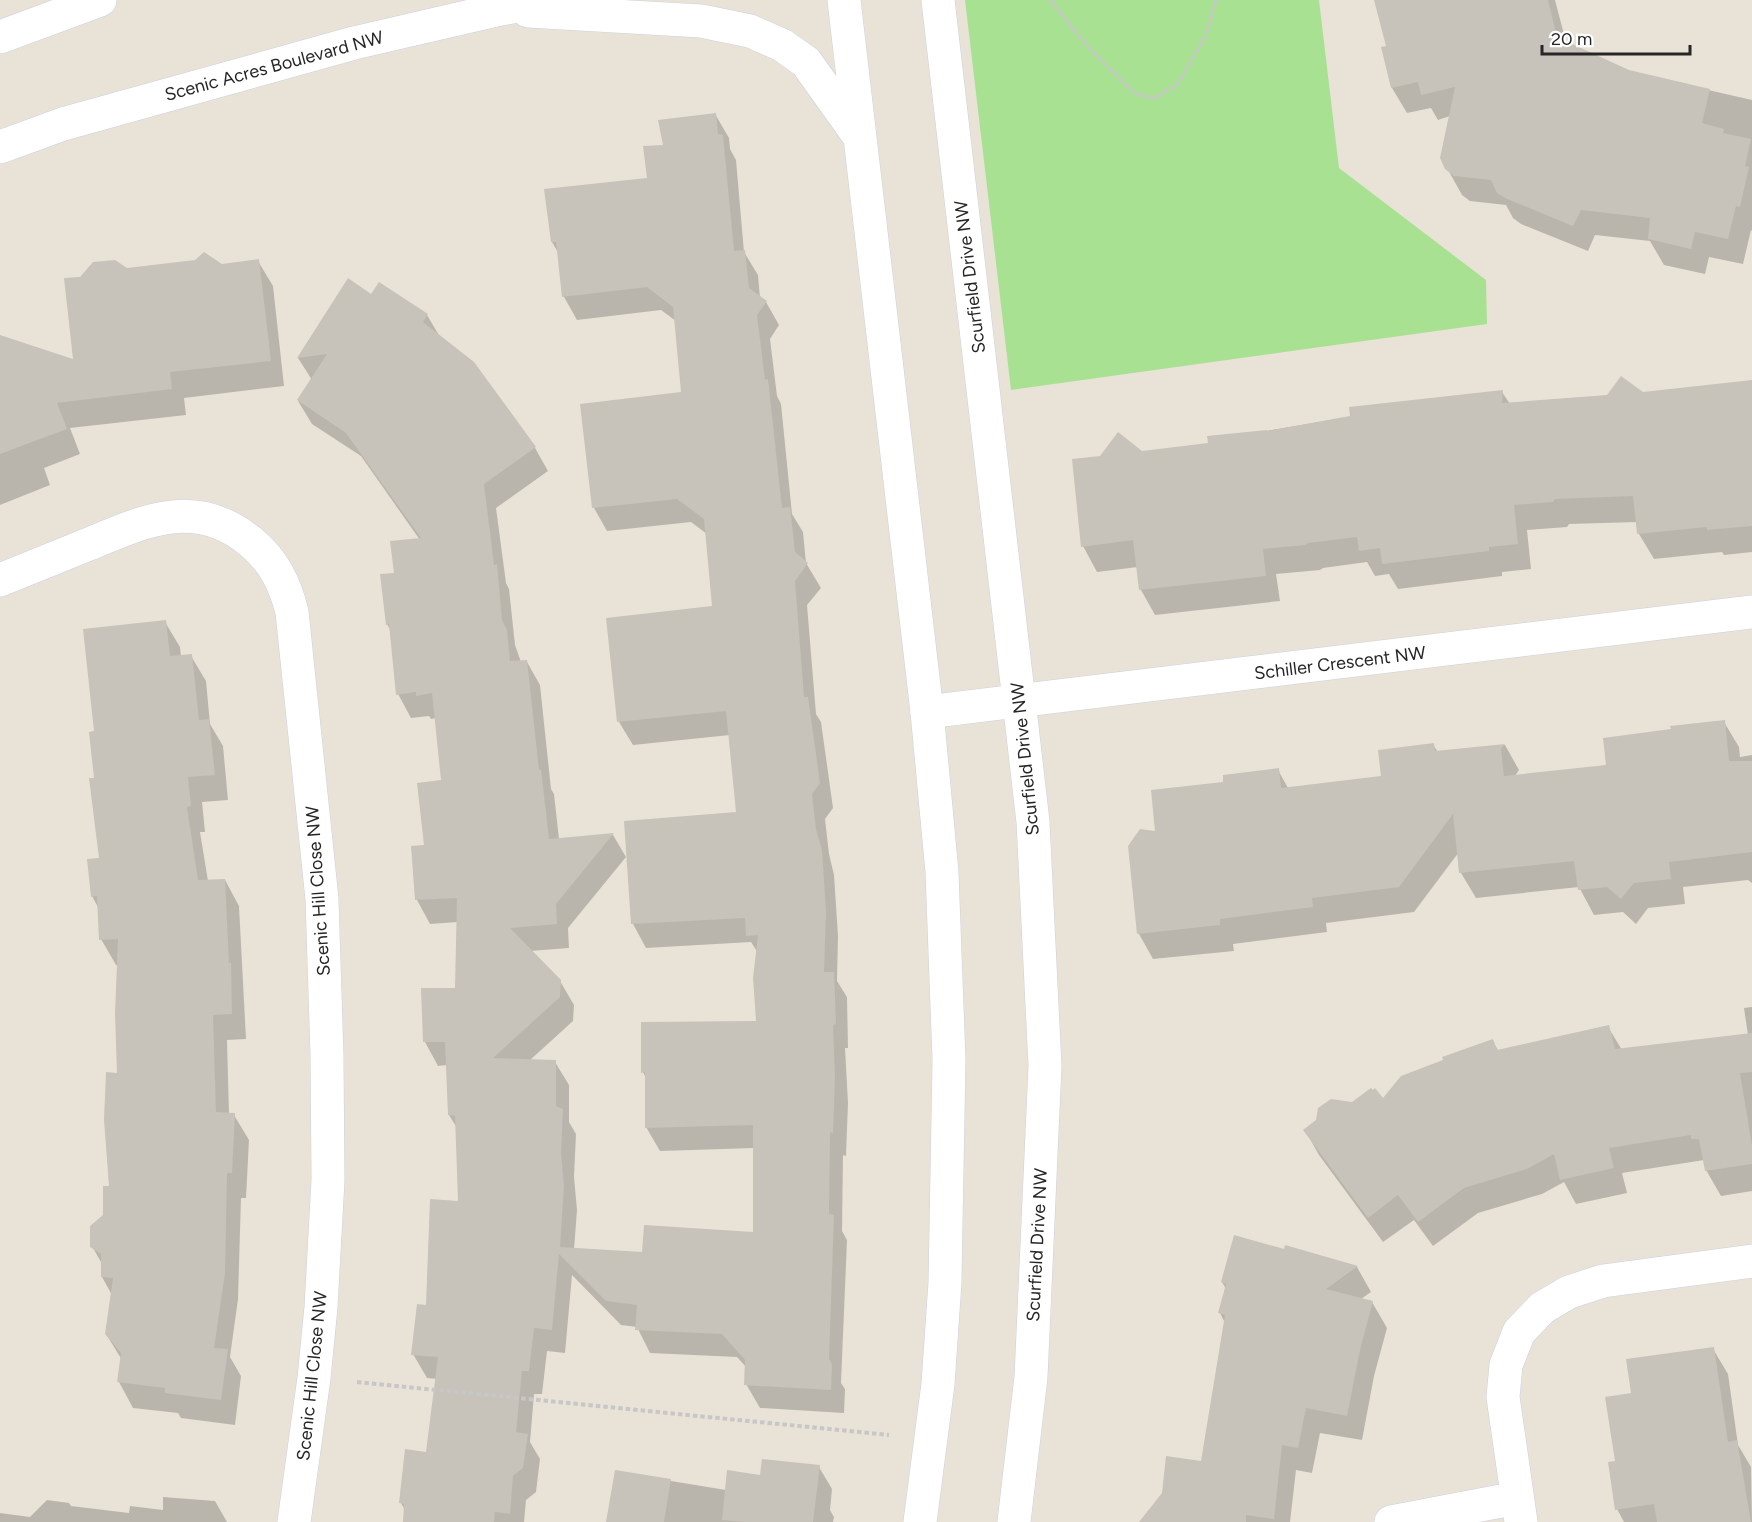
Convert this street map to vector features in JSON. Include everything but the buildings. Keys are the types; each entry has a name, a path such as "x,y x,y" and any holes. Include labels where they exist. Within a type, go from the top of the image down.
{"street":[{"path":"0,37 100,0"},
{"name":"Scenic Acres Boulevard NW","path":"0,147 63,124 354,43 501,9 552,0"},
{"path":"844,0 927,712 942,872 949,1060 945,1282 938,1384 920,1522"},
{"name":"Scurfield Drive NW","path":"938,0 1033,822 1045,1066 1031,1377 1014,1522"},
{"path":"501,9 701,21 750,31 782,45 806,62 859,136"},
{"name":"Scenic Hill Close NW","path":"0,580 153,519 180,516 205,518 237,530 266,554 286,587 292,612 322,899 327,1056 328,1180 321,1307 294,1522"},
{"name":"Schiller Crescent NW","path":"927,712 1752,612"},
{"path":"1392,1522 1519,1510 1503,1397 1506,1365 1519,1332 1542,1308 1569,1292 1603,1281 1752,1261"}],"path":[{"path":"1050,0 1087,46 1135,94 1155,98 1177,85 1205,37 1216,0"},
{"path":"314,1377 931,1439"}],"green space":[{"path":"965,0 1319,0 1339,168 1486,280 1487,324 1011,390"}]}
